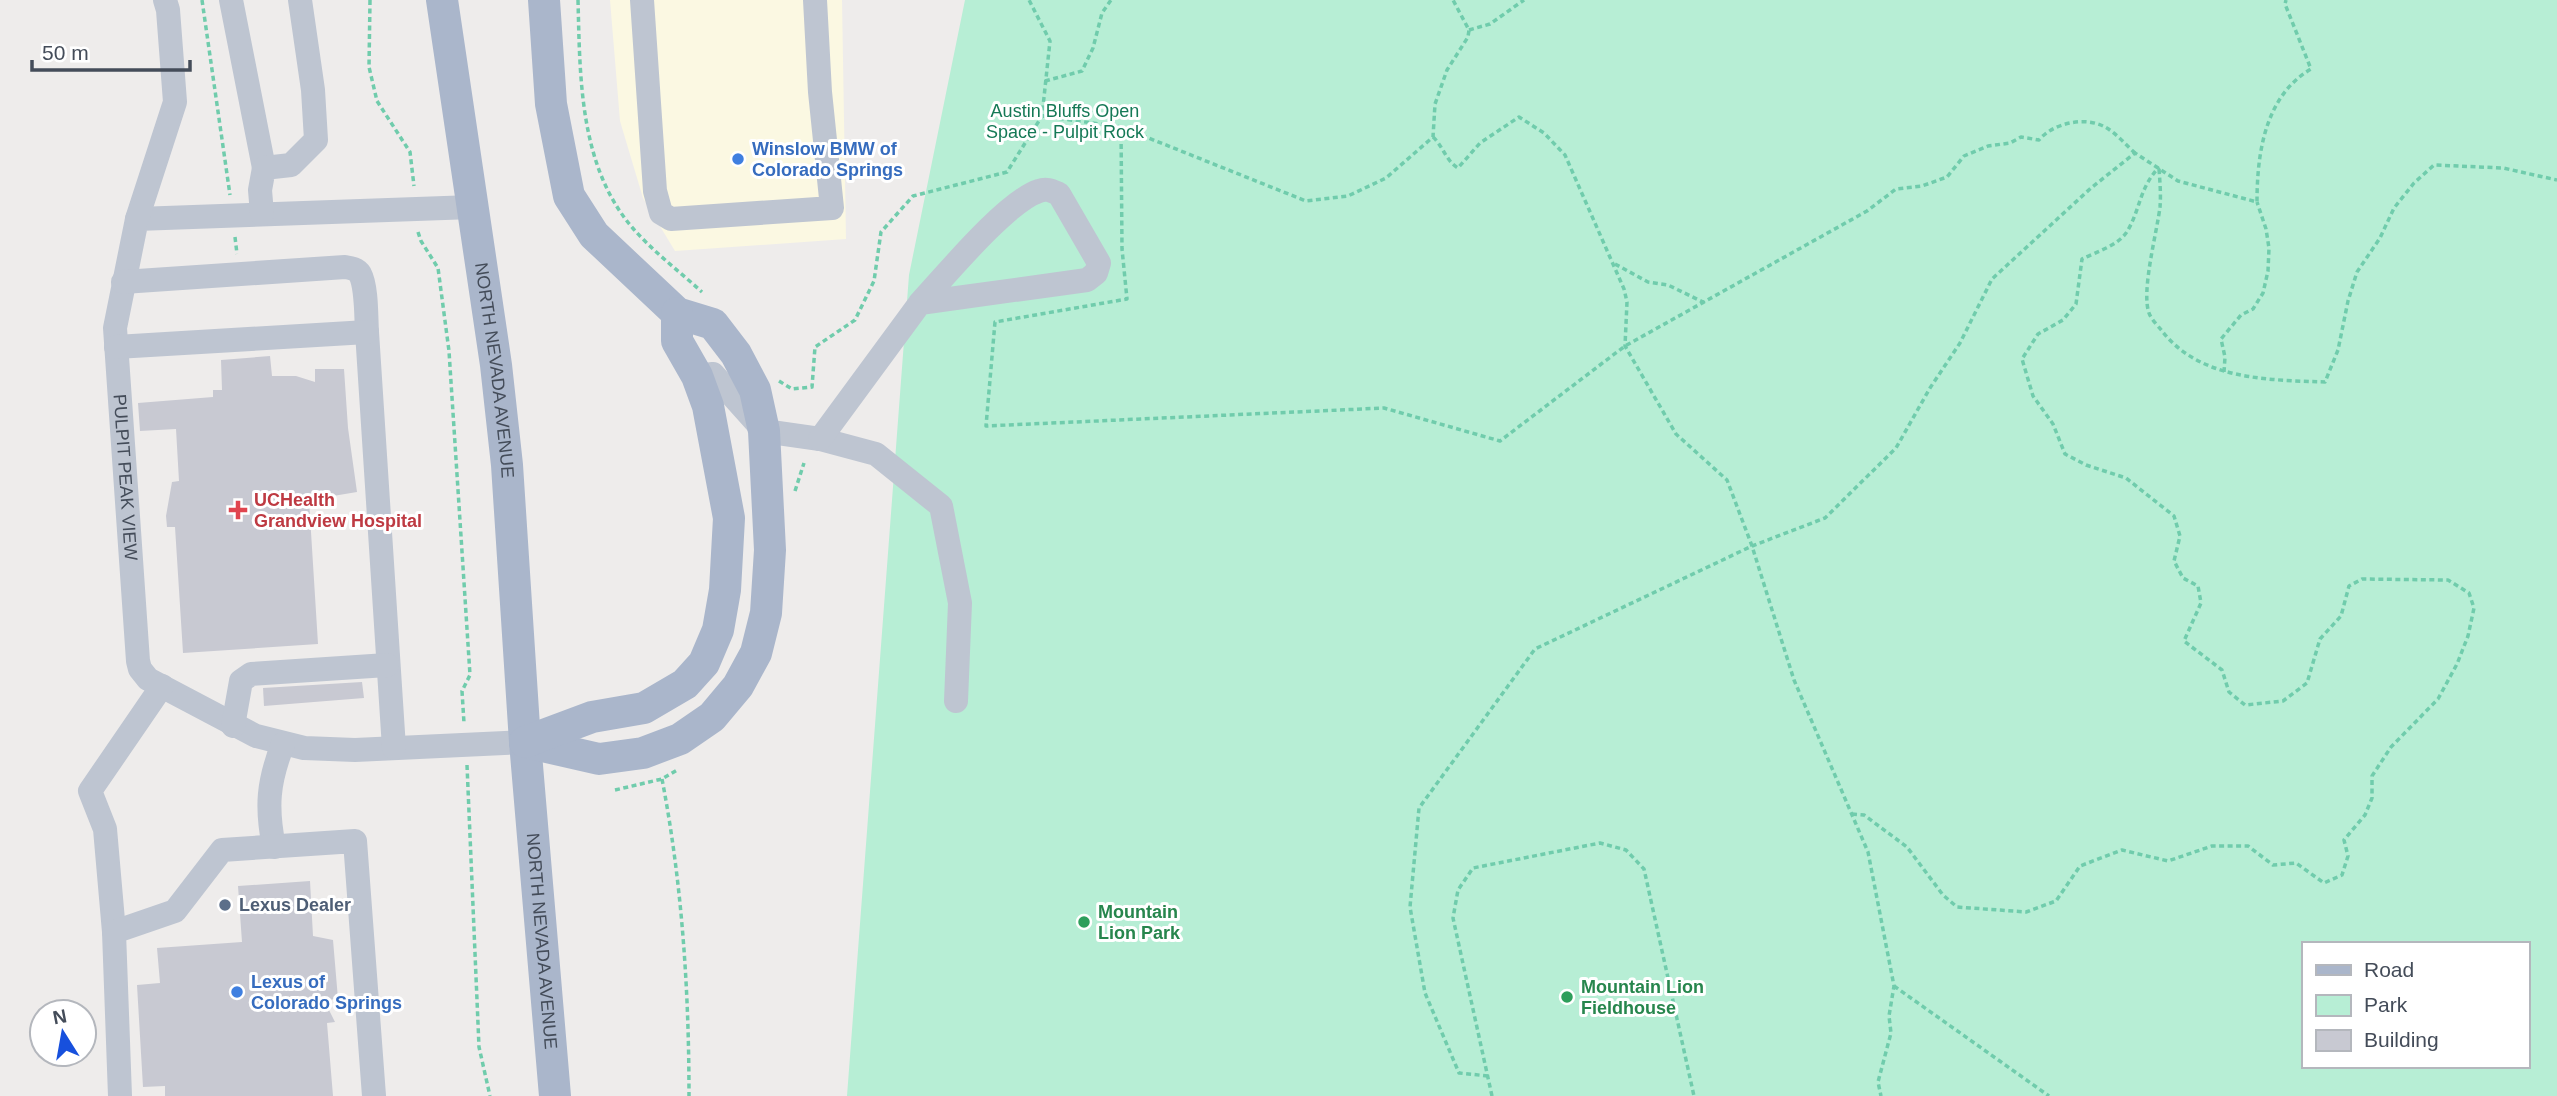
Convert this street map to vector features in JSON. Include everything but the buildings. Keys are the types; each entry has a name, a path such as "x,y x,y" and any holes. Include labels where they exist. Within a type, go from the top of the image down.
{"main road":[{"name":"NORTH NEVADA AVENUE","path":"442,0 496,365 506,453 525,742 555,1096"},
{"path":"525,742 599,759 643,753 680,739 712,717 738,686 756,653 766,613 770,550 764,431 755,390 736,354 713,324 677,313 594,235 569,195 551,104 544,0"},
{"path":"525,742 592,717 644,708 685,684 704,663 718,630 725,590 729,518 708,406 697,376 677,341 677,313"}],"street":[{"name":"PULPIT PEAK VIEW","path":"165,0 175,102 137,219 115,319 138,661 141,669 148,679 233,726 283,744 304,748 355,750 525,742"},
{"path":"231,0 264,168 260,190 262,214"},
{"path":"264,168 291,165 316,140 313,90 300,0"},
{"path":"642,0 655,191 661,213 671,219 832,208 820,92 815,0"},
{"path":"820,439 920,303 1004,214 1037,191 1048,189 1059,194 1099,263 1096,273 1087,280 920,303"},
{"path":"137,219 473,207"},
{"path":"123,282 345,267 355,269 360,274 367,332 394,748"},
{"path":"116,347 367,332"},
{"path":"697,376 713,374 764,431 820,439 876,454 941,506 960,603 956,701"},
{"path":"233,726 241,681 251,674 387,665"},
{"path":"120,1096 114,932 105,829 90,791 162,686"},
{"path":"274,847 268,802 273,772 283,744"},
{"path":"114,932 175,911 222,850 355,841 374,1096"}],"path":[{"path":"202,0 231,203"},
{"path":"370,0 369,67 377,101 411,152 415,221 421,241 438,268 449,351 470,675 462,691 463,706"},
{"path":"812,387 816,347 855,320 874,281 881,232 913,196 1007,172 1042,116 1050,41 1030,0"},
{"path":"1045,81 1082,71 1093,48 1102,13 1111,0"},
{"path":"1042,116 1121,127 1306,201 1348,196 1386,178 1433,137 1435,104 1447,71 1468,37 1469,30 1453,0"},
{"path":"1469,30 1490,24 1524,0"},
{"path":"2224,372 2225,358 2221,339 2241,316 2253,309 2263,293 2268,271 2266,229 2257,202 2257,179 2266,122 2295,78 2311,69 2285,4 2286,0"},
{"path":"1433,137 1451,164 1458,168 1487,137 1518,117 1544,134 1565,155 1624,289 1627,302 1625,346 1675,434 1727,480 1752,545 1794,681 1868,852 1895,986 1889,1016 1891,1033 1878,1082 1881,1096"},
{"path":"986,426 1384,408 1500,441 1625,346 1867,211 1896,189 1922,186 1947,177 1964,156 1988,146 2010,143 2021,137 2039,141 2045,132 2066,124 2085,121 2105,127 2135,153 2178,181 2257,202"},
{"path":"1488,1076 1459,1073 1425,993 1410,907 1419,808 1535,649 1752,545 1825,518 1896,448 1959,343 1992,279 2091,188 2135,153"},
{"path":"2159,167 2160,204 2148,281 2149,314 2171,343 2224,372 2274,381 2325,382 2338,350 2357,272 2380,239 2394,208 2414,183 2434,165 2503,168 2557,180"},
{"path":"1852,814 1864,815 1907,847 1943,895 1957,907 2026,912 2056,901 2080,866 2122,850 2168,861 2212,846 2248,846 2273,865 2296,863 2324,883 2342,875 2348,856 2344,840 2365,815 2372,798 2372,776 2391,747 2438,699 2457,664 2468,636 2473,608 2469,593 2448,580 2362,579 2349,586 2341,616 2320,639 2307,682 2283,701 2245,705 2230,692 2222,670 2184,641 2201,603 2198,586 2183,578 2174,561 2179,536 2174,516 2126,478 2087,465 2065,454 2053,424 2033,396 2022,359 2038,334 2063,320 2076,304 2082,259 2111,245 2127,232 2147,181 2159,167"},
{"path":"1613,263 1648,282 1668,285 1705,303"},
{"path":"662,779 671,825 681,913 689,1096"},
{"path":"469,795 479,1047 490,1096"},
{"path":"1492,1096 1453,918 1458,890 1473,869 1600,843 1626,850 1644,869 1694,1096"},
{"path":"1895,986 2049,1096"}],"shaded area":[{"name":"Winslow BMW of Colorado Springs","path":"610,0 842,0 846,239 675,251 643,198 620,121"}],"green space":[{"name":"Austin Bluffs Open Space - Pulpit Rock","path":"965,0 2557,0 2557,1096 847,1096 909,275"}],"place":[{"name":"Winslow BMW of Colorado Springs","path":"738,159"},
{"name":"UCHealth Grandview Hospital","path":"238,510"},
{"name":"Lexus Dealer","path":"225,905"},
{"name":"Mountain Lion Park","path":"1084,922"},
{"name":"Lexus of Colorado Springs","path":"237,992"},
{"name":"Mountain Lion Fieldhouse","path":"1567,997"}]}
